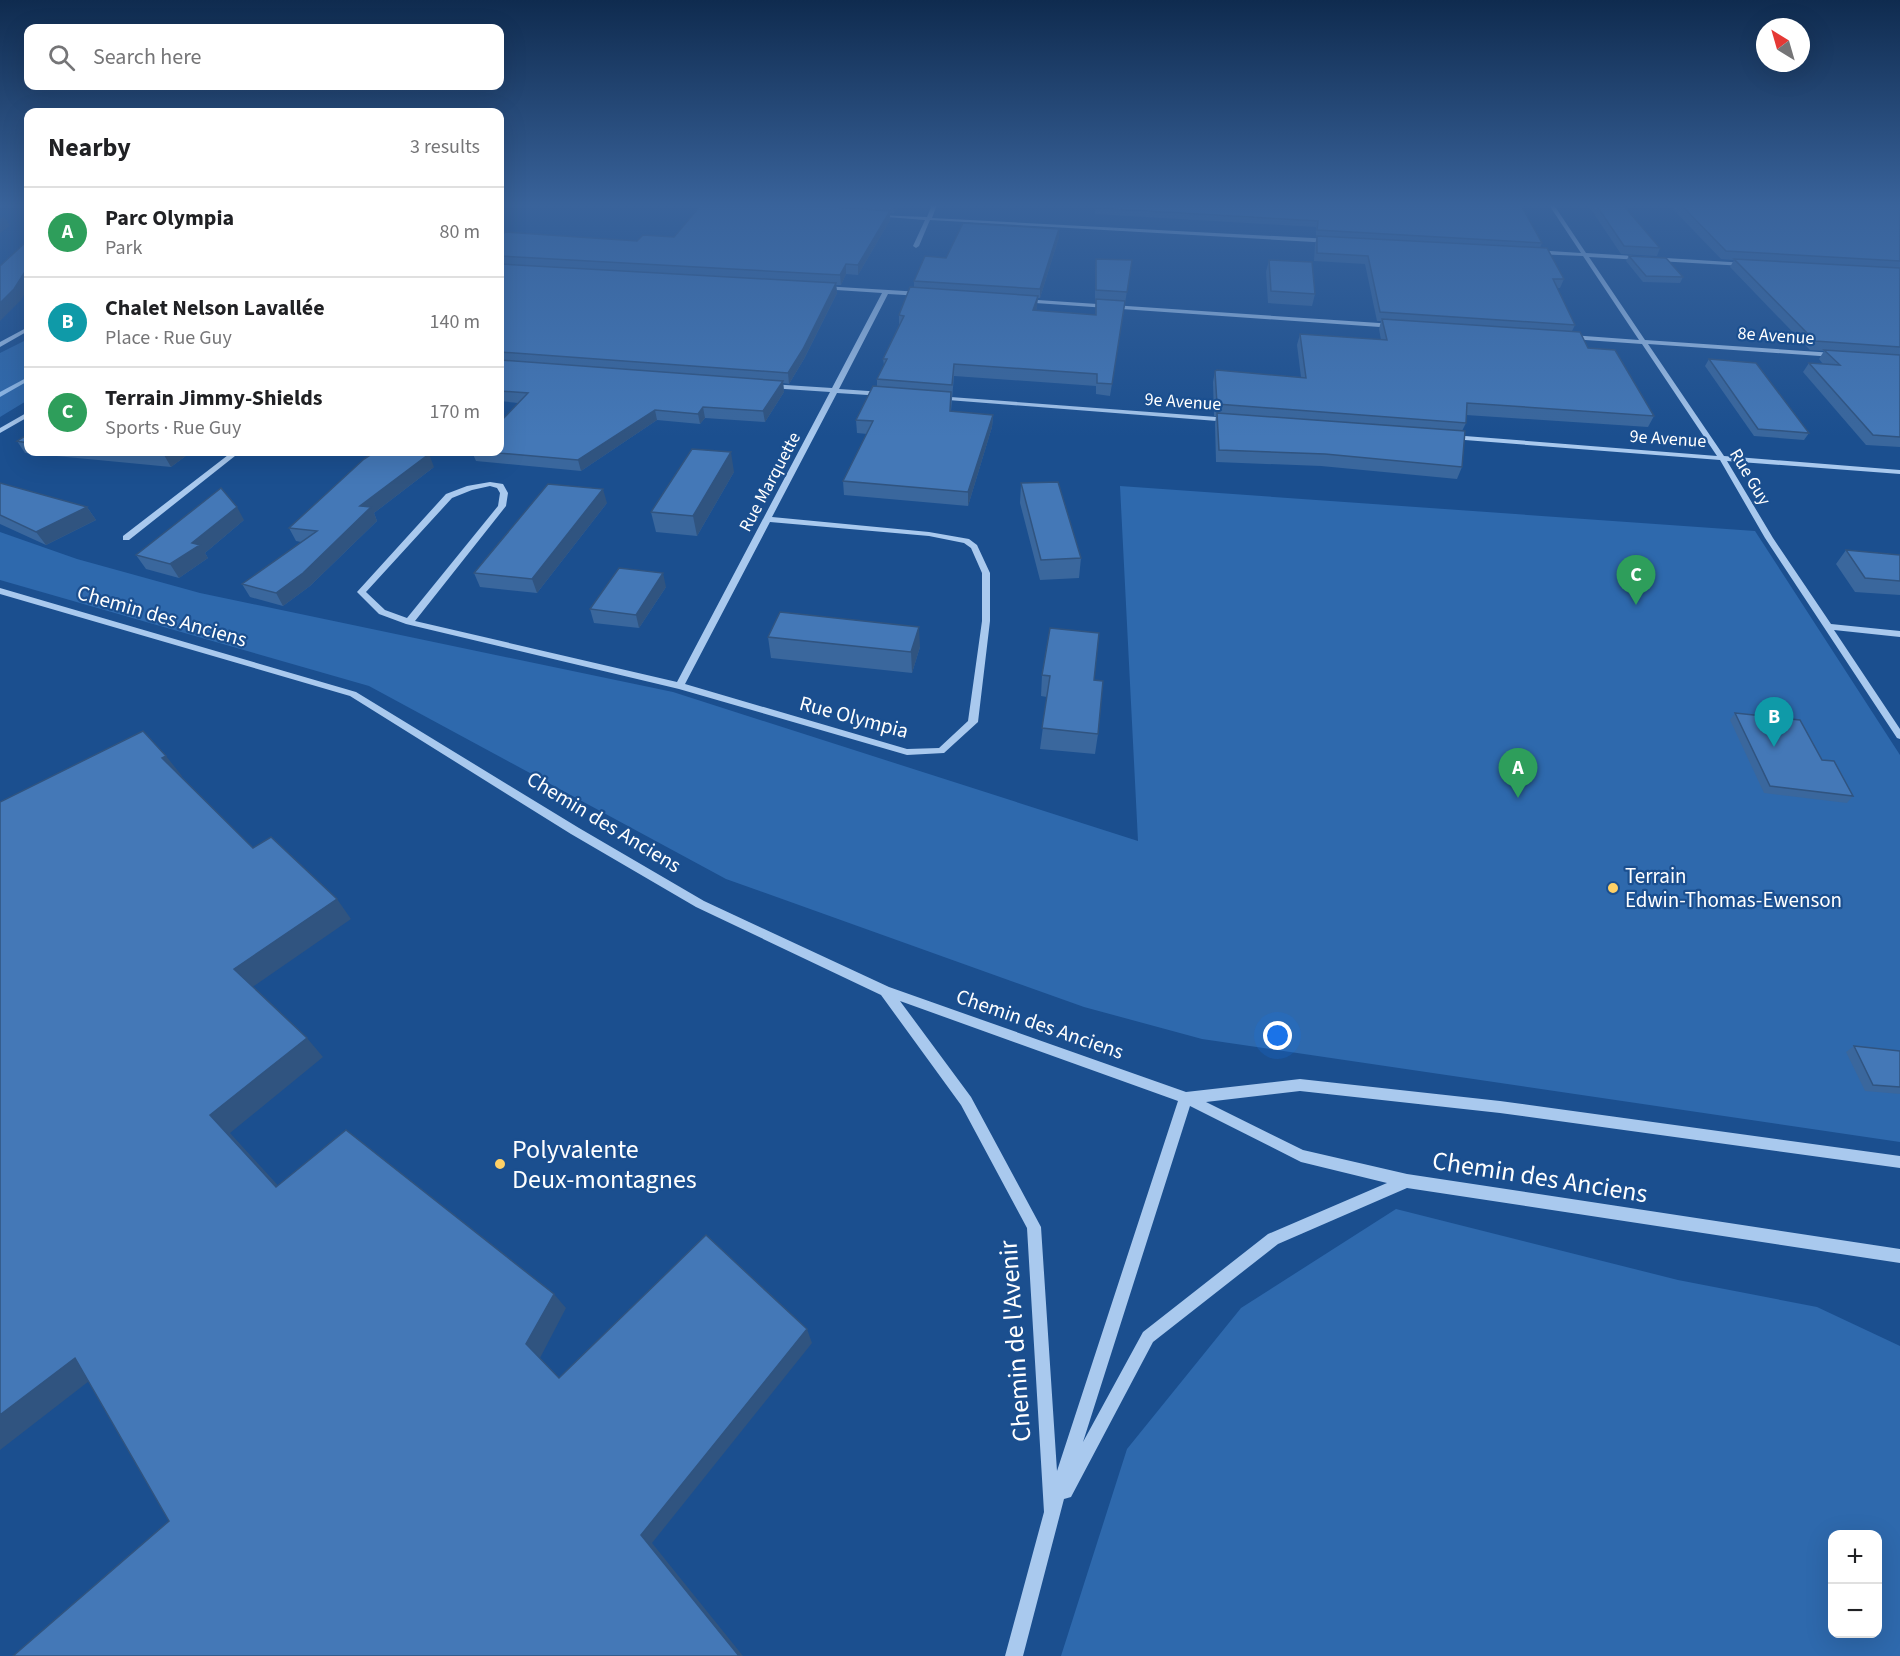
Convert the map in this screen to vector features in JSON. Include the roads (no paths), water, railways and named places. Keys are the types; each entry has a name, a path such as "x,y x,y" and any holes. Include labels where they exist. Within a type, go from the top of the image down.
{"street":[{"name":"Rue Guy","path":"1603,282 1722,458 1769,538 1900,736"},
{"path":"816,288 933,295"},
{"name":"Rue Marquette","path":"680,686 886,292"},
{"path":"1016,300 1406,326"},
{"path":"0,345 24,331"},
{"name":"8e Avenue","path":"1560,336 1842,356"},
{"path":"762,385 893,395"},
{"name":"9e Avenue","path":"929,398 1236,421"},
{"path":"0,431 24,416"},
{"name":"9e Avenue","path":"1438,436 1900,472"},
{"path":"126,538 231,456"},
{"name":"Rue Olympia","path":"409,622 502,506 504,493 500,486 490,484 449,496 361,592 382,612 409,622 680,686 907,752 941,751 973,722 986,621 986,573 974,547 966,541 928,534 767,519"},
{"name":"Chemin des Anciens","path":"0,591 353,694 575,831 700,904 885,991 1186,1098 1301,1156 1407,1181 1900,1256"},
{"path":"1830,627 1900,634"},
{"name":"Chemin de l'Avenir","path":"885,991 966,1101 1035,1227 1052,1515"},
{"name":"Chemin des Anciens","path":"1186,1098 1300,1086 1500,1107 1900,1162"},
{"name":"Chemin de l'Avenir","path":"1014,1656 1052,1515 1186,1098"},
{"name":"Chemin de l'Avenir","path":"1052,1515 1148,1337 1273,1239 1407,1181"}],"waterway":[{"path":"0,395 24,381"}],"place":[{"name":"Terrain Jimmy-Shields","path":"1636,605"},
{"name":"Chalet Nelson Lavallée","path":"1774,747"},
{"name":"Parc Olympia","path":"1518,798"},
{"name":"Terrain Edwin-Thomas-Ewenson","path":"1613,888"},
{"name":"Polyvalente Deux-montagnes","path":"500,1164"}]}
